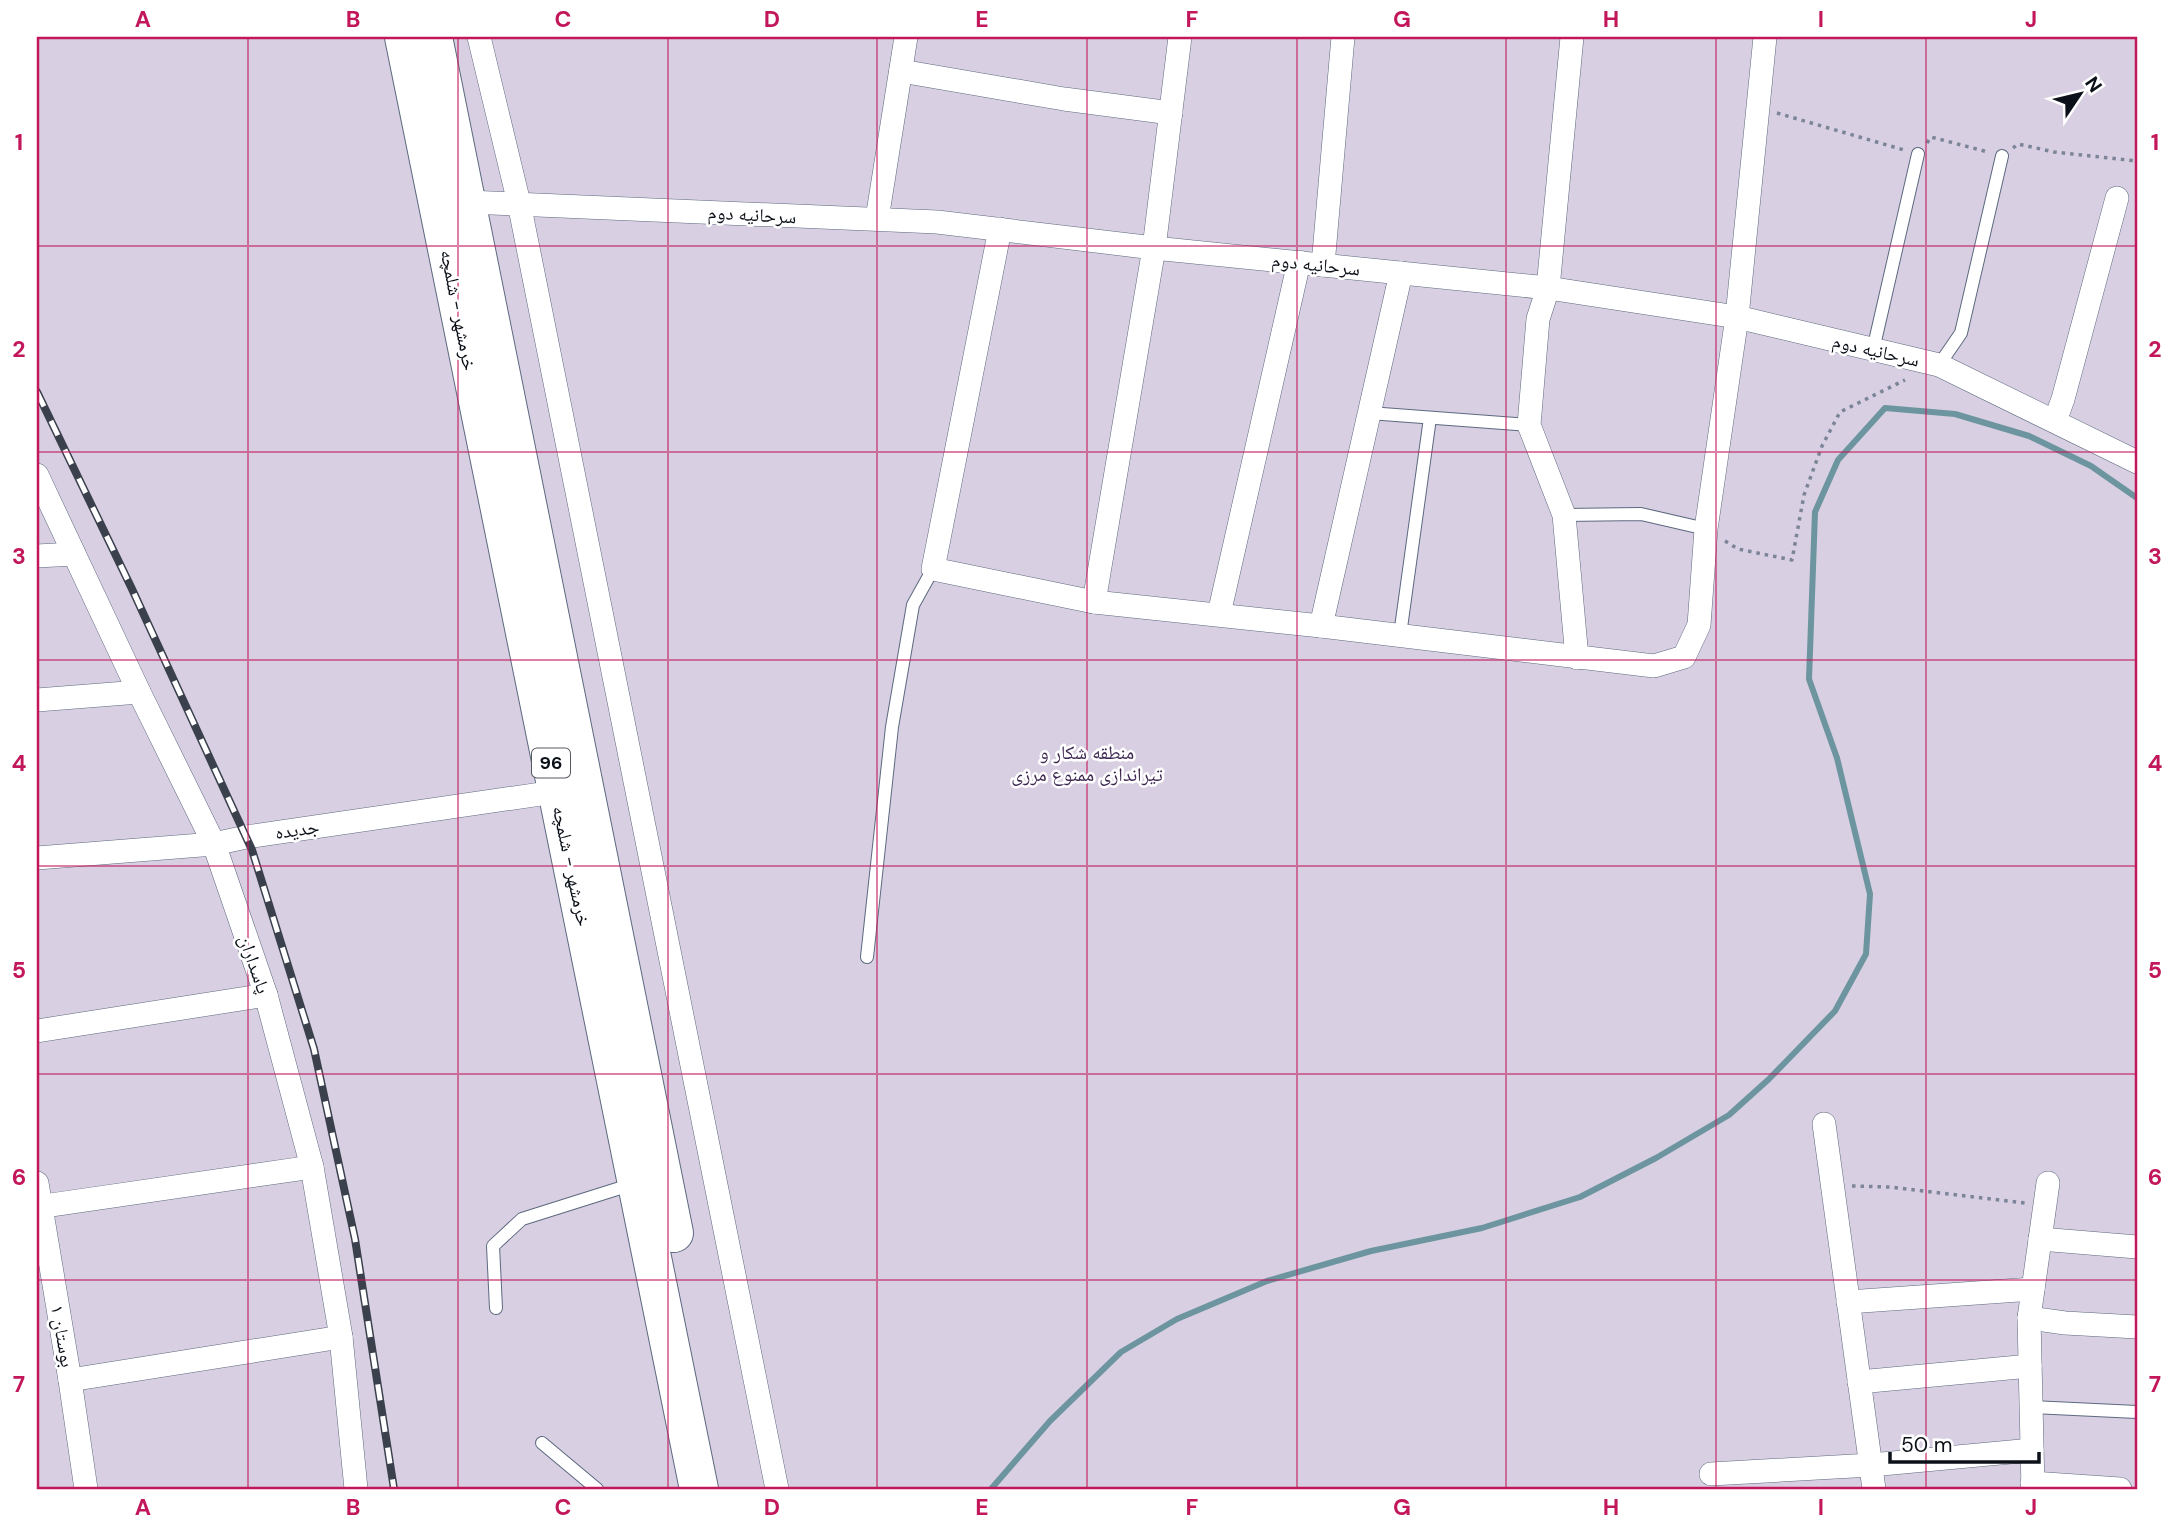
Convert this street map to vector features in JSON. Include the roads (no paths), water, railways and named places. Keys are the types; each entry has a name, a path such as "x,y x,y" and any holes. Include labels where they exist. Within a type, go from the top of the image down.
{"highway":[{"name":"خرمشهر - شلمچه","path":"404,37 725,1489"},
{"name":"خرمشهر - شلمچه","path":"433,37 467,202 637,1183 699,1489"}],"street":[{"path":"479,37 519,203 777,1489"},
{"path":"877,219 906,37"},
{"path":"1094,603 1154,248 1180,37"},
{"path":"1322,265 1343,37"},
{"path":"1572,37 1548,288 1538,319 1529,425 1564,515 1577,658"},
{"path":"1000,229 933,569 1094,603 1219,614 1654,666 1684,657 1699,625 1706,529 1737,317 1765,37"},
{"path":"901,71 1064,99 1171,113"},
{"path":"2055,421 2117,198"},
{"name":"سرحانیه دوم","path":"467,202 937,222 1154,248 1548,288 1737,317 1939,365 2137,462"},
{"path":"1219,614 1299,262"},
{"path":"1321,626 1401,273"},
{"name":"پاسداران","path":"37,475 214,844 266,995 312,1167 341,1337 356,1489"},
{"path":"37,556 74,554"},
{"path":"37,699 139,692"},
{"name":"جدیده","path":"37,858 214,844 246,837 571,790"},
{"path":"37,1031 266,995"},
{"path":"1824,1124 1874,1489"},
{"path":"38,1199 312,1167"},
{"path":"2048,1183 2029,1318 2033,1486 2120,1489"},
{"name":"بوستان ۱","path":"38,1199 86,1489"},
{"path":"2040,1239 2137,1247"},
{"path":"1848,1302 2033,1289"},
{"path":"2029,1318 2066,1324 2137,1327"},
{"path":"70,1380 341,1337"},
{"path":"1859,1382 2030,1366"},
{"path":"1711,1474 1871,1465 2032,1450"}],"lane":[{"path":"1873,350 1918,154"},
{"path":"1939,365 1961,333 2002,156"},
{"path":"1369,413 1529,425"},
{"path":"1400,635 1430,418"},
{"path":"1564,515 1641,514 1706,529"},
{"path":"867,957 892,727 913,606 933,569"},
{"path":"496,1308 493,1246 522,1219 637,1183"},
{"path":"2031,1407 2137,1412"},
{"path":"542,1443 597,1489"}],"waterway":[{"path":"991,1489 1050,1421 1121,1352 1177,1319 1267,1281 1371,1251 1482,1228 1580,1197 1656,1158 1729,1115 1769,1079 1835,1011 1866,954 1870,894 1837,758 1809,679 1815,512 1838,460 1885,408 1955,414 2029,436 2091,466 2137,498"}],"railway":[{"path":"37,392 132,589 252,850 314,1049 355,1239 394,1489"}],"park label":[{"name":"منطقه شکار و تیراندازی ممنوع مرزی","path":"1087,763"}]}
